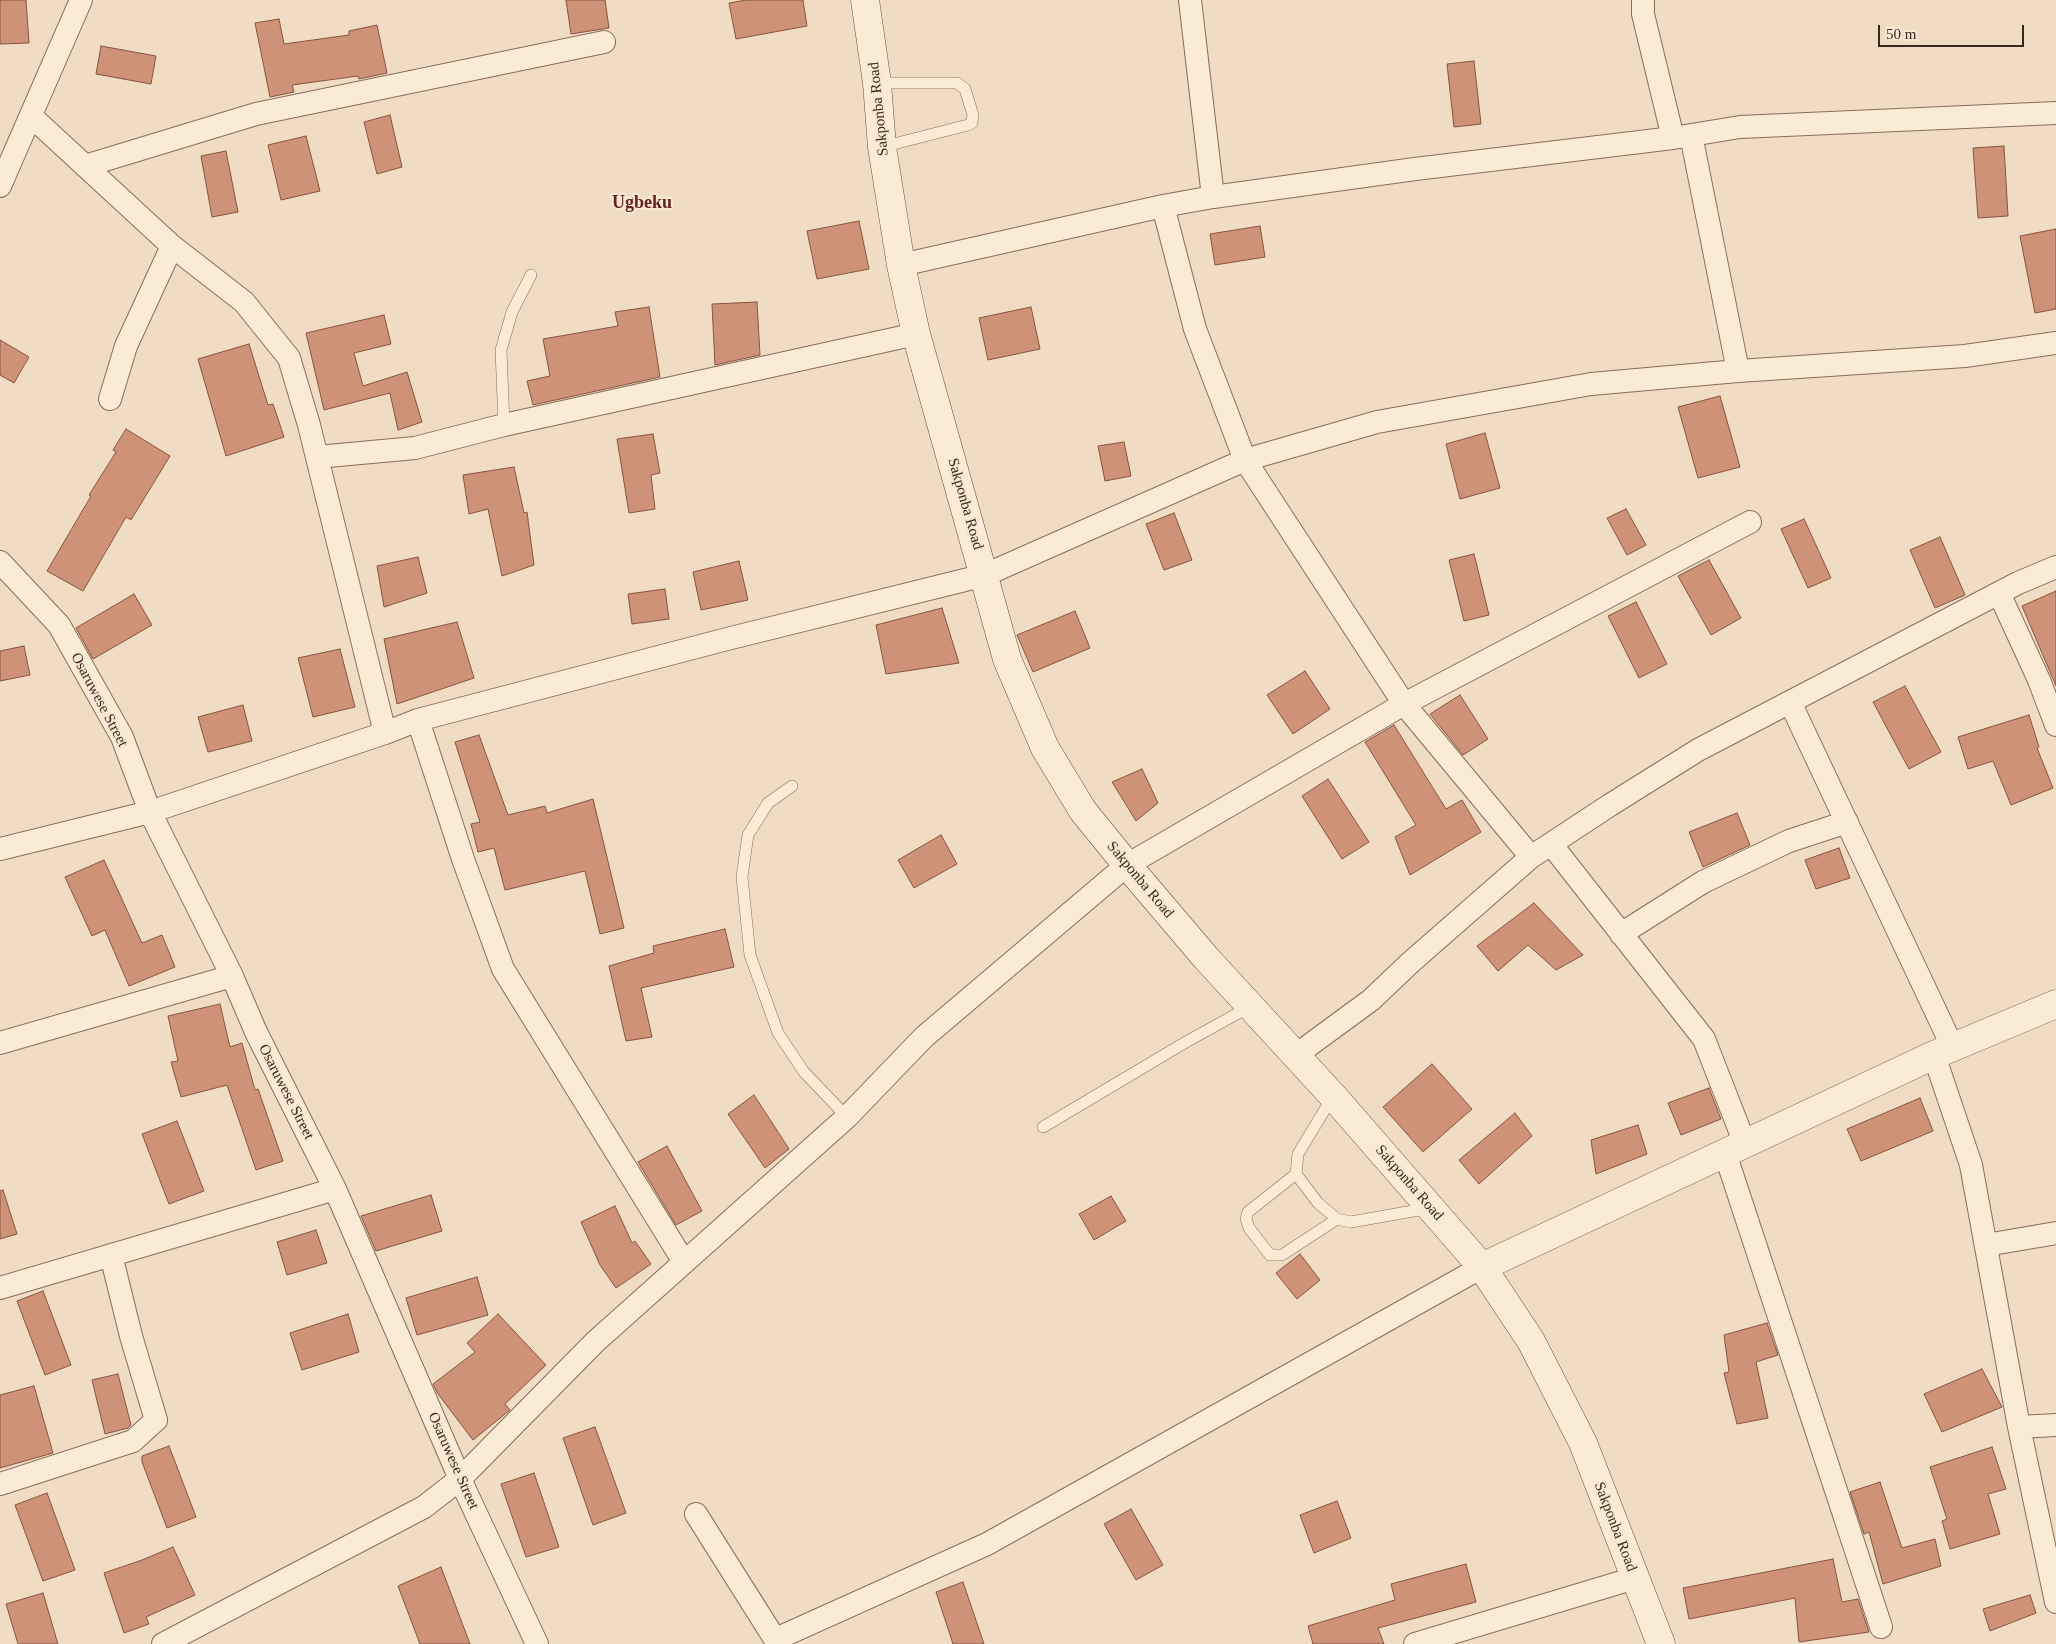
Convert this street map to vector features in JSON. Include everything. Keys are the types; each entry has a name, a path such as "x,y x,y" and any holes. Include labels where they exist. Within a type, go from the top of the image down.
{"main road":[{"name":"Sakponba Road","path":"864,0 877,83 882,147 901,265 916,334 1007,659 1045,748 1084,811 1206,958 1296,1054 1482,1267 1531,1341 1583,1444 1661,1644"},
{"path":"1482,1267 1943,1052 2056,1004"}],"street":[{"path":"0,186 81,0"},
{"path":"1190,0 1213,197"},
{"path":"1643,0 1643,14 1682,136 1738,372"},
{"path":"85,166 256,114 604,42"},
{"path":"901,265 1163,206 1213,197 1424,168 1740,127 2056,113"},
{"path":"31,116 172,246 244,302 289,358 317,457 385,733"},
{"path":"1163,206 1195,329 1245,460 1404,704 1531,856"},
{"path":"110,399 126,346 172,246"},
{"path":"317,457 415,448 504,426 916,334"},
{"path":"0,849 150,812 385,733 418,720 731,638 985,575 1245,460 1387,420 1591,384 1965,356 2056,343"},
{"path":"163,1644 424,1507 460,1479 595,1342 847,1117 924,1037 1128,865 1404,704 1750,522"},
{"name":"Osaruwese Street","path":"0,562 59,625 122,737 150,812 232,976 256,1032 335,1189 460,1479 537,1644"},
{"path":"1296,1054 1371,1000 1531,856 1698,750 1999,593 2056,567"},
{"path":"1999,593 2039,680 2056,726"},
{"path":"1790,702 1847,822 1943,1052 1972,1165 2019,1428 2056,1602"},
{"path":"418,720 463,859 503,969 684,1262"},
{"path":"1621,934 1703,882 1789,841 1847,822"},
{"path":"1551,844 1704,1039 1735,1148 1881,1627"},
{"path":"0,1043 232,976"},
{"path":"0,1288 335,1189"},
{"path":"1986,1245 2056,1233"},
{"path":"0,1484 134,1441 156,1420 131,1336 111,1255"},
{"path":"696,1514 778,1642 987,1544 1482,1267"},
{"path":"2019,1428 2056,1425"},
{"path":"1415,1644 1635,1578"}],"lane":[{"path":"877,83 957,83 965,89 972,115 972,123 968,125 882,147"},
{"path":"504,426 501,350 512,312 531,275"},
{"path":"792,786 768,803 748,834 742,877 750,955 778,1033 804,1072 847,1117"},
{"path":"1043,1127 1186,1042 1251,1006"},
{"path":"1333,1096 1298,1154 1296,1174 1318,1203 1336,1219 1351,1222 1430,1208"},
{"path":"1296,1174 1248,1212 1246,1219 1249,1228 1270,1255 1282,1255 1336,1219"}],"building":[{"path":"0,0 26,0 29,43 0,44"},
{"path":"566,0 605,0 609,28 571,34"},
{"path":"746,0 803,0 807,26 736,39 729,3"},
{"path":"279,19 284,44 349,35 349,31 377,25 387,73 359,79 358,76 292,85 294,92 270,97 255,23"},
{"path":"101,46 156,56 151,84 96,74"},
{"path":"1474,61 1481,124 1454,127 1447,64"},
{"path":"390,115 402,167 377,174 364,122"},
{"path":"306,136 320,191 281,200 268,145"},
{"path":"2004,146 2008,216 1978,218 1973,148"},
{"path":"226,151 238,212 212,217 201,156"},
{"path":"859,221 869,269 817,279 807,231"},
{"path":"1260,226 1265,257 1215,265 1210,234"},
{"path":"2056,229 2056,309 2035,313 2020,236"},
{"path":"757,302 760,355 715,365 712,304"},
{"path":"649,307 660,377 533,405 527,381 550,376 543,339 618,326 615,312"},
{"path":"1031,307 1040,349 988,360 979,318"},
{"path":"384,315 391,344 354,353 363,386 407,372 422,422 398,430 390,393 324,410 306,333"},
{"path":"0,340 29,357 14,383 0,375"},
{"path":"249,344 268,405 273,404 284,437 226,456 198,359"},
{"path":"1720,396 1740,467 1698,478 1678,407"},
{"path":"126,429 170,456 131,520 126,517 83,591 47,571 91,496 89,495 116,452 113,450"},
{"path":"1485,433 1500,488 1460,499 1446,444"},
{"path":"653,434 660,473 651,475 655,509 629,513 617,439"},
{"path":"1124,442 1131,476 1105,481 1098,446"},
{"path":"514,467 524,513 527,512 534,565 502,576 488,509 469,514 463,475"},
{"path":"1626,509 1646,545 1627,555 1607,518"},
{"path":"1174,513 1192,560 1164,570 1146,524"},
{"path":"1804,519 1831,578 1808,588 1781,529"},
{"path":"1940,537 1965,595 1935,608 1910,550"},
{"path":"1474,554 1489,615 1464,621 1449,560"},
{"path":"418,557 427,593 384,607 377,566"},
{"path":"1709,560 1741,618 1711,635 1678,576"},
{"path":"739,561 748,600 701,610 693,572"},
{"path":"665,589 669,619 632,624 628,594"},
{"path":"2056,591 2056,686 2022,606"},
{"path":"134,594 152,625 93,659 76,628"},
{"path":"1636,602 1667,664 1639,678 1608,616"},
{"path":"942,608 959,663 886,674 876,625"},
{"path":"1075,611 1090,648 1033,672 1017,635"},
{"path":"457,622 474,678 397,704 384,639"},
{"path":"24,646 30,675 0,681 0,651"},
{"path":"340,649 355,707 313,717 298,658"},
{"path":"1305,671 1330,709 1293,734 1267,695"},
{"path":"1905,686 1941,752 1909,769 1873,702"},
{"path":"1460,695 1488,739 1463,755 1430,714"},
{"path":"243,705 252,741 208,752 198,717"},
{"path":"2029,715 2039,747 2037,748 2053,788 2011,805 1993,761 1968,769 1958,737"},
{"path":"1394,725 1446,809 1462,800 1481,832 1410,875 1395,837 1416,825 1365,742"},
{"path":"479,735 508,815 545,806 547,813 593,799 624,928 600,934 585,871 505,890 494,848 478,852 471,824 480,822 455,742"},
{"path":"1142,769 1158,803 1136,821 1112,782"},
{"path":"1328,779 1369,842 1342,859 1302,796"},
{"path":"1737,813 1750,845 1703,867 1689,832"},
{"path":"941,835 957,864 914,888 898,860"},
{"path":"1839,848 1850,878 1816,889 1805,860"},
{"path":"104,860 142,943 162,935 175,967 129,986 105,930 92,936 65,877"},
{"path":"1534,903 1583,955 1556,970 1528,945 1498,971 1477,946"},
{"path":"725,929 734,967 641,988 652,1037 626,1041 609,966 654,953 653,946"},
{"path":"220,1004 230,1047 242,1043 255,1090 258,1089 283,1161 256,1170 227,1085 181,1097 171,1062 178,1061 168,1016"},
{"path":"1432,1064 1472,1109 1423,1152 1383,1107"},
{"path":"1709,1088 1721,1119 1681,1135 1668,1103"},
{"path":"754,1095 789,1149 765,1168 728,1114"},
{"path":"1920,1098 1933,1131 1861,1161 1847,1129"},
{"path":"1515,1113 1532,1136 1479,1184 1459,1160"},
{"path":"177,1121 204,1191 169,1204 142,1134"},
{"path":"1638,1125 1647,1154 1596,1174 1591,1140"},
{"path":"667,1146 702,1211 676,1225 638,1162"},
{"path":"3,1190 17,1234 0,1239 0,1191"},
{"path":"431,1195 442,1231 376,1251 361,1216"},
{"path":"1111,1196 1126,1221 1094,1240 1079,1214"},
{"path":"615,1206 632,1243 635,1241 651,1264 616,1288 600,1265 581,1222"},
{"path":"316,1230 327,1263 287,1275 277,1242"},
{"path":"1300,1254 1320,1280 1297,1299 1276,1273"},
{"path":"477,1277 488,1315 417,1335 406,1298"},
{"path":"43,1291 71,1365 45,1375 17,1301"},
{"path":"348,1314 359,1352 302,1370 290,1333"},
{"path":"498,1314 546,1365 505,1404 510,1410 473,1440 438,1394 433,1384 475,1352 467,1343"},
{"path":"1767,1323 1778,1355 1756,1362 1768,1418 1737,1424 1724,1373 1729,1372 1724,1335"},
{"path":"1982,1369 2002,1407 1942,1432 1924,1394"},
{"path":"118,1374 131,1425 128,1428 105,1434 92,1380"},
{"path":"34,1386 53,1453 0,1468 0,1395"},
{"path":"595,1427 626,1513 593,1525 563,1438"},
{"path":"169,1446 196,1517 167,1528 142,1462 142,1456"},
{"path":"1992,1447 2006,1489 1988,1494 2000,1534 1950,1549 1942,1521 1947,1519 1930,1467"},
{"path":"534,1473 559,1547 526,1557 501,1484"},
{"path":"1880,1482 1902,1548 1935,1539 1941,1566 1883,1584 1869,1532 1864,1534 1850,1492"},
{"path":"47,1493 75,1570 43,1581 15,1505"},
{"path":"1337,1501 1351,1538 1314,1553 1300,1515"},
{"path":"1131,1509 1163,1565 1136,1580 1104,1524"},
{"path":"173,1547 195,1595 146,1617 149,1624 124,1633 104,1573"},
{"path":"1833,1559 1842,1602 1858,1599 1869,1632 1799,1642 1795,1598 1689,1619 1683,1588"},
{"path":"1466,1564 1476,1602 1378,1628 1384,1644 1313,1644 1308,1626 1395,1600 1391,1584"},
{"path":"441,1567 470,1644 420,1644 398,1586"},
{"path":"963,1582 984,1644 953,1644 936,1592"},
{"path":"43,1593 58,1644 18,1644 6,1604"},
{"path":"2030,1595 2036,1613 1990,1631 1983,1609"}],"district":[{"name":"Ugbeku","path":"642,203"}]}
